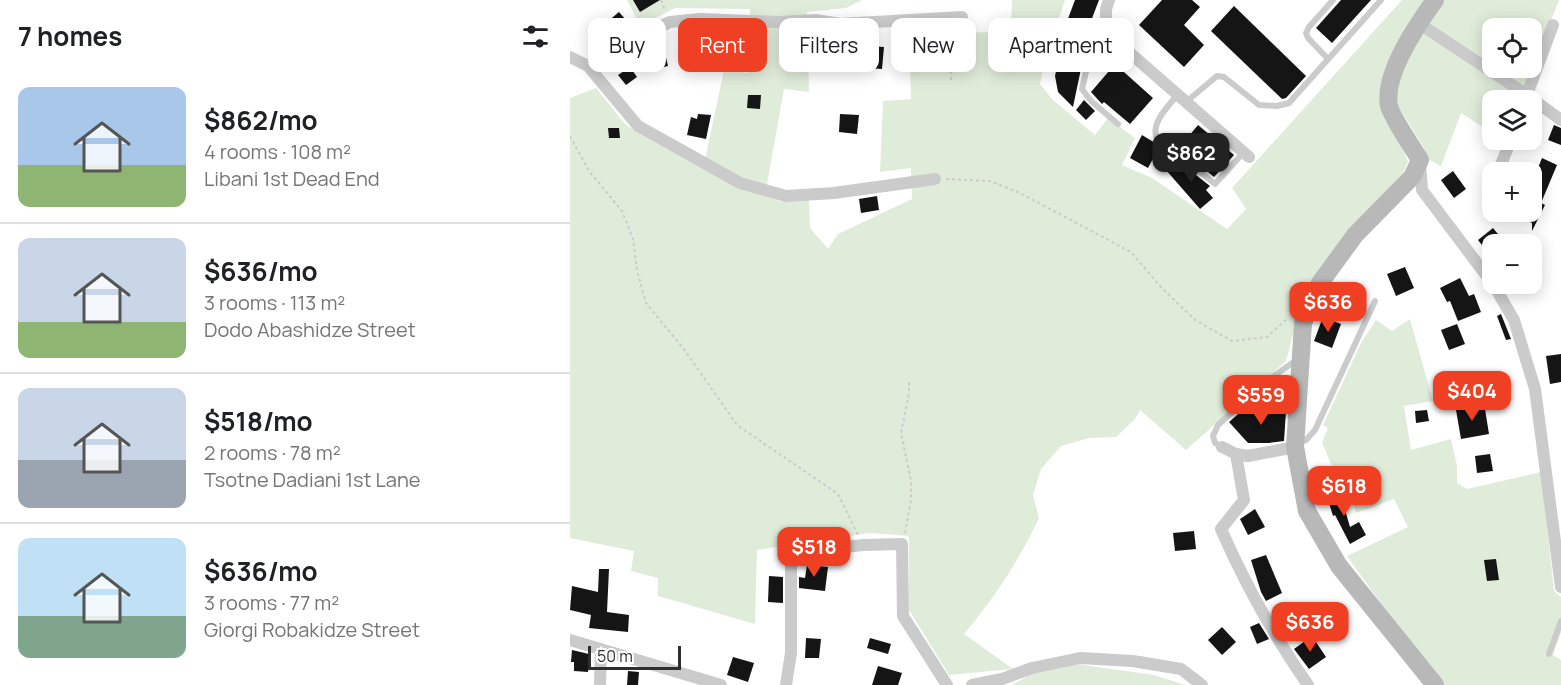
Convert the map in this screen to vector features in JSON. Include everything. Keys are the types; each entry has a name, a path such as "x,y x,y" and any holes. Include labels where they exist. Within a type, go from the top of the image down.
{"street":[{"path":"1106,18 1109,0"},
{"path":"1435,0 1400,57 1390,83 1389,108 1420,160 1422,190 1482,269"},
{"path":"666,24 700,19 778,22 816,20 840,24 962,17"},
{"path":"1420,24 1515,90"},
{"path":"1529,90 1553,25"},
{"path":"570,57 588,66"},
{"path":"1134,57 1246,155"},
{"path":"593,72 638,126 740,183 786,196 834,193 935,179"},
{"path":"1542,108 1561,120"},
{"path":"1420,160 1412,177 1355,235 1320,283 1303,323 1295,445 1307,511 1340,566 1435,685"},
{"path":"1499,294 1514,320 1535,389 1561,587"},
{"path":"1222,447 1236,454 1248,456 1295,445"},
{"path":"1236,454 1244,500 1221,529 1241,575 1308,685"},
{"path":"786,685 791,653 791,553 863,545 902,544 903,616 948,685"},
{"path":"570,640 721,685"},
{"path":"600,685 601,649"},
{"path":"972,685 1002,679 1032,668 1080,658 1133,661 1181,669 1202,685"}],"lane":[{"path":"1328,59 1306,33 1333,0"},
{"path":"1246,155 1215,184 1156,136 1154,129 1158,121 1181,98 1217,76 1224,77 1259,105 1277,106 1289,103 1381,0"},
{"path":"1086,72 1082,89 1091,101 1118,124"},
{"path":"1295,445 1306,440 1315,430 1375,301"},
{"path":"1222,447 1215,443 1213,436 1218,425 1268,380 1301,357"},
{"path":"1549,654 1561,621"}],"path":[{"path":"951,80 952,58 962,17"},
{"path":"570,136 589,171 622,211 633,239 637,271 646,303 683,348 737,425 838,494 863,545"},
{"path":"935,179 990,181 1020,193 1131,252 1160,286 1195,320 1232,341 1267,337 1291,316"},
{"path":"902,544 911,500 911,481 901,433 909,393 909,380"}],"green space":[{"path":"627,0 862,0 846,8 807,12 807,18 779,18 779,72 808,72 809,92 784,89 765,196 783,202 809,200 810,228 828,249 838,234 912,199 911,168 880,172 883,101 911,99 910,72 976,72 976,32 988,32 988,72 1042,72 1040,84 1053,100 1095,135 1108,118 1135,138 1122,165 1152,178 1227,229 1246,209 1232,188 1402,0 1425,0 1380,90 1383,117 1408,162 1403,173 1343,236 1310,284 1286,361 1186,450 1140,410 1135,419 1116,437 1089,438 1061,446 1041,469 1033,495 1039,518 1031,534 1006,578 964,634 1013,669 949,675 909,610 909,536 869,533 757,550 755,624 658,596 658,578 631,571 634,551 570,538 570,98 596,88 625,124 703,169 724,72 767,72 767,18 750,18 750,9 675,8 656,18 636,18"},
{"path":"1012,0 1065,0 1059,18 1011,18"},
{"path":"1442,0 1559,0 1542,44 1542,18 1482,18 1482,78 1529,78 1524,90 1482,90 1482,127 1461,113 1441,166 1428,159 1424,148 1395,101 1404,65"},
{"path":"1410,319 1433,401 1404,406 1411,450 1451,439 1457,466 1457,483 1467,489 1541,472 1554,591 1561,597 1561,632 1553,655 1561,660 1561,685 1444,685 1420,658 1347,556 1408,527 1394,499 1356,513 1347,481 1338,480 1322,443 1328,428 1323,425 1361,343 1376,320 1392,331"},
{"path":"1076,664 1154,675 1185,685 1012,685 1035,672"}],"building":[{"path":"633,0 660,0 640,12"},
{"path":"1075,0 1099,0 1092,18 1068,18"},
{"path":"1162,0 1192,0 1200,7 1184,25 1204,45 1184,67 1139,25"},
{"path":"1341,0 1371,0 1332,43 1316,28"},
{"path":"1234,6 1306,76 1286,98 1282,99 1211,31"},
{"path":"619,12 624,18 612,18"},
{"path":"879,47 884,47 882,69 879,69"},
{"path":"622,72 634,72 637,77 626,85 618,75"},
{"path":"1056,72 1080,72 1073,107 1058,92"},
{"path":"1108,72 1124,72 1153,98 1130,124 1104,102 1102,104 1091,92"},
{"path":"748,95 761,95 760,109 747,108"},
{"path":"1084,100 1095,111 1086,120 1076,110"},
{"path":"698,114 711,115 706,139 687,135 691,117 697,119"},
{"path":"840,114 859,115 857,134 839,132"},
{"path":"1198,125 1234,155 1214,177 1179,148"},
{"path":"1554,125 1561,128 1561,145 1548,140"},
{"path":"608,128 619,128 620,138 609,138"},
{"path":"1142,135 1160,146 1148,168 1130,158"},
{"path":"1542,158 1557,165 1542,201 1542,162"},
{"path":"1177,160 1210,186 1206,190 1213,198 1200,209 1166,170"},
{"path":"1453,171 1466,189 1454,198 1441,180"},
{"path":"877,196 879,210 861,213 859,199"},
{"path":"1493,228 1498,234 1486,234"},
{"path":"1405,267 1414,288 1396,296 1387,274"},
{"path":"1460,278 1469,296 1474,294 1481,312 1458,321 1450,301 1447,302 1440,288"},
{"path":"1501,314 1511,339 1506,340 1497,316"},
{"path":"1323,317 1341,324 1332,348 1314,341"},
{"path":"1457,324 1465,344 1449,350 1441,330"},
{"path":"1561,354 1561,382 1550,384 1546,356"},
{"path":"1481,406 1482,410 1485,409 1489,434 1461,439 1456,410"},
{"path":"1244,409 1286,411 1284,441 1248,443 1229,422"},
{"path":"1427,410 1429,421 1416,423 1415,411"},
{"path":"1490,454 1493,471 1477,473 1475,456"},
{"path":"1339,489 1350,527 1359,522 1366,535 1350,544 1335,515 1333,516 1326,493"},
{"path":"1255,509 1265,527 1248,535 1240,519"},
{"path":"1194,531 1196,549 1175,551 1173,533"},
{"path":"1266,555 1282,593 1266,601 1251,560"},
{"path":"1496,559 1499,580 1487,581 1484,560"},
{"path":"807,565 828,567 825,591 799,588 799,577 805,578"},
{"path":"599,569 609,569 607,612 629,615 628,632 589,628 591,615 570,610 572,586 598,592"},
{"path":"769,576 783,577 783,603 768,602"},
{"path":"1259,623 1269,639 1257,644 1250,627"},
{"path":"1222,627 1236,642 1222,655 1208,640"},
{"path":"1312,636 1326,657 1309,669 1294,649"},
{"path":"806,638 821,639 819,658 805,658"},
{"path":"870,638 891,644 888,654 867,648"},
{"path":"572,650 589,654 588,672 574,671 574,662 571,662"},
{"path":"733,657 754,663 748,682 727,675"},
{"path":"878,666 902,673 898,685 872,685"},
{"path":"628,671 639,672 638,685 627,685"}]}
